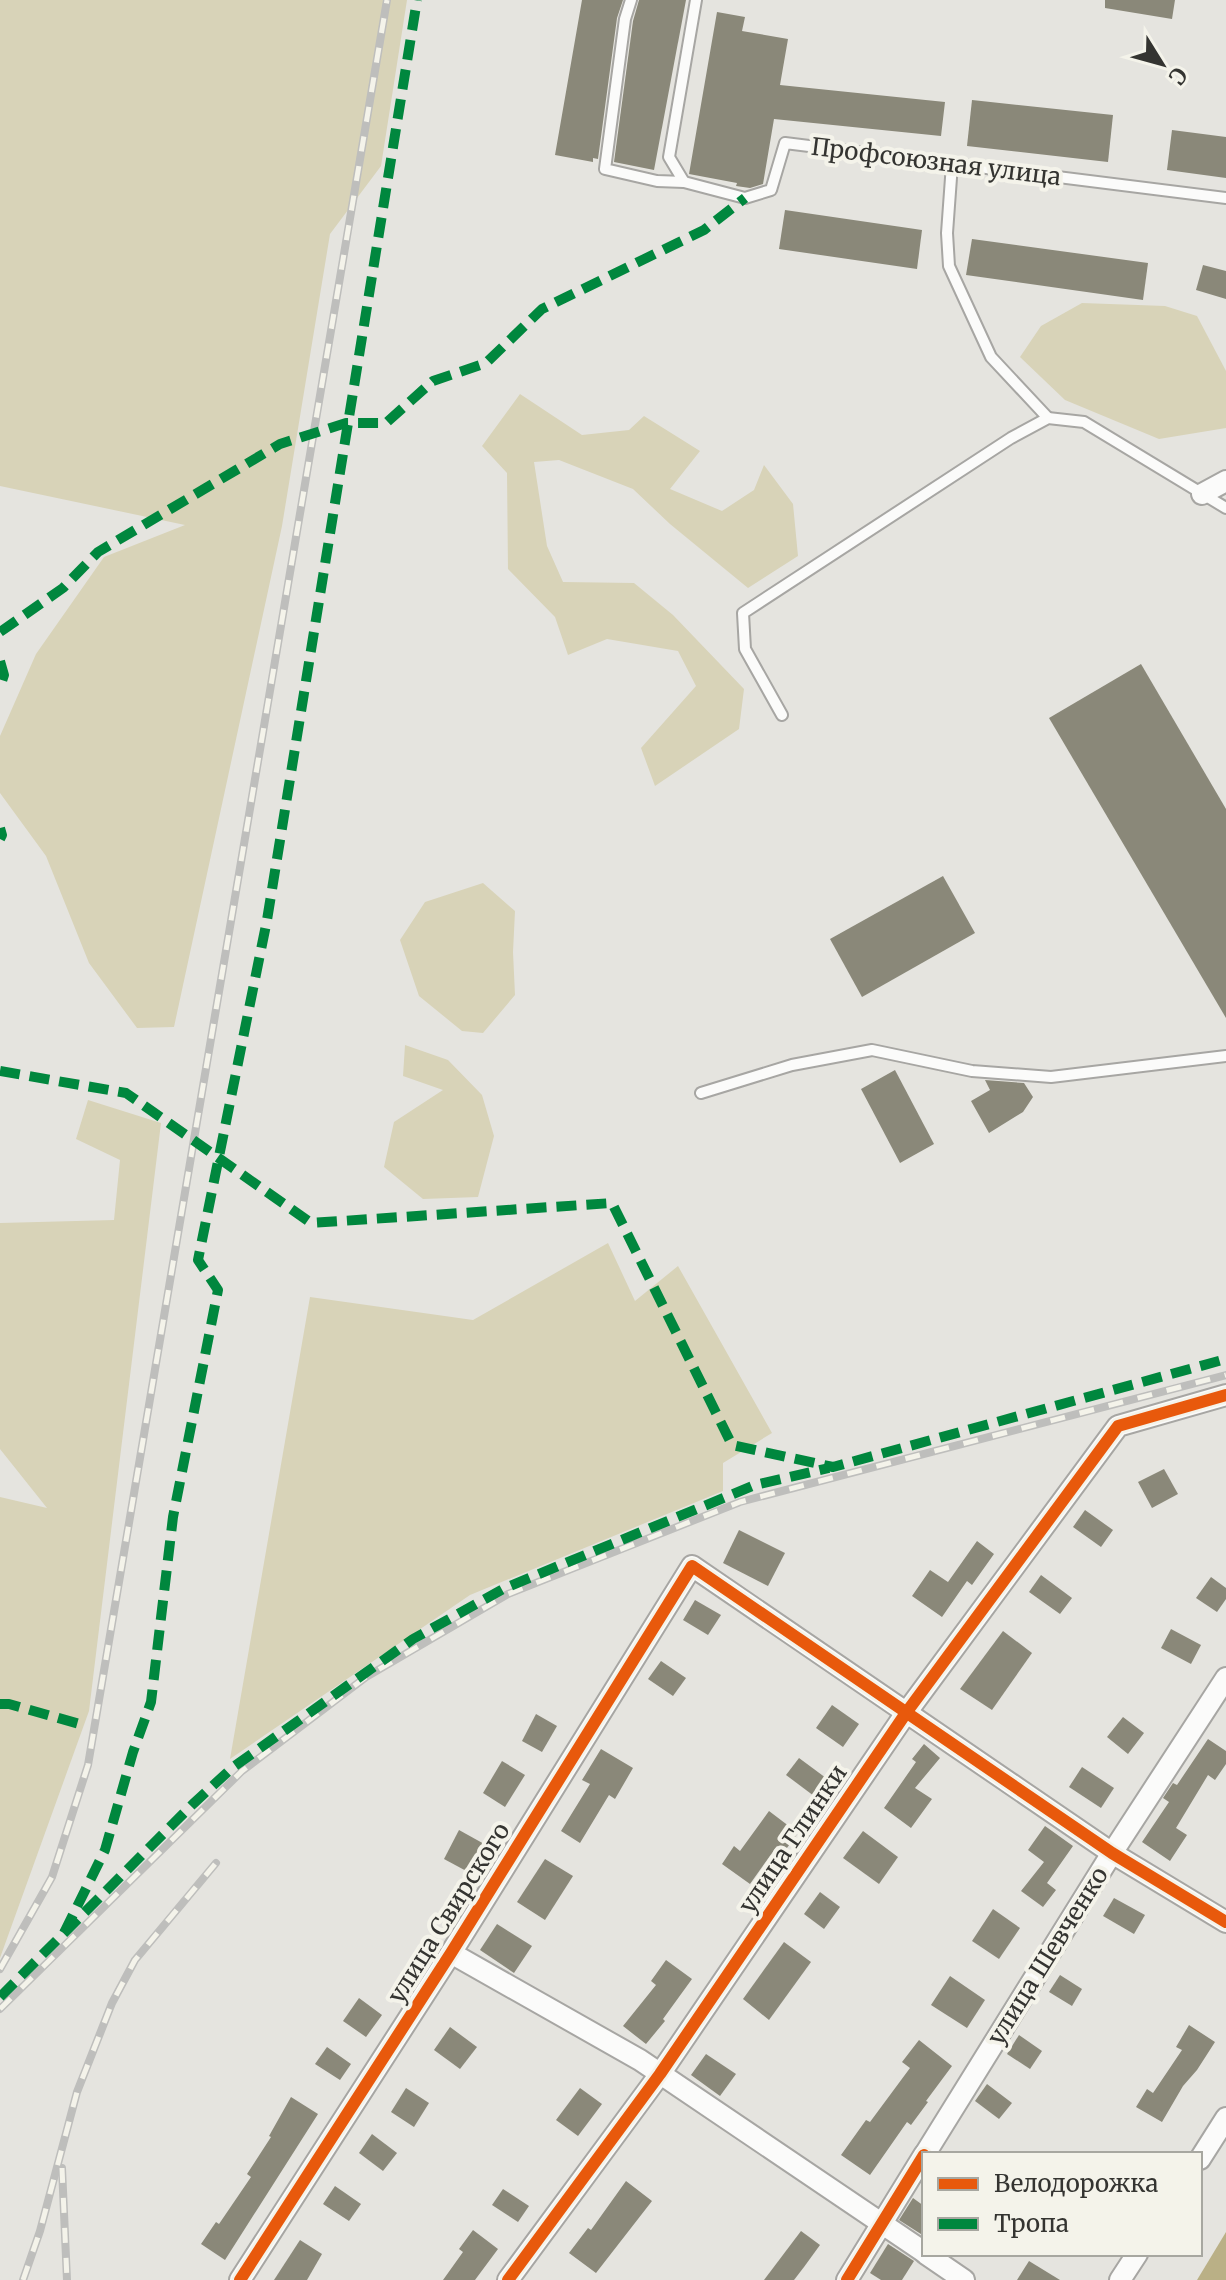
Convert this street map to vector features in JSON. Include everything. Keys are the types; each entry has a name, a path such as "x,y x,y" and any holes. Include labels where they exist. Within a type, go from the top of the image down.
{"street":[{"path":"1202,494 1226,481"},
{"name":"улица Глинки","path":"508,2280 660,2074 906,1713 1118,1426 1226,1395"},
{"name":"улица Свирского","path":"240,2280 451,1953 692,1566 906,1713"},
{"name":"улица Шевченко","path":"925,2152 1112,1853 1226,1678"},
{"path":"906,1713 1112,1853 1226,1922"},
{"path":"451,1953 660,2074 922,2251"},
{"path":"1202,2156 1226,2118"},
{"name":"улица Шевченко","path":"847,2280 922,2157"},
{"path":"929,2256 964,2280"},
{"path":"1120,2280 1136,2256"}],"lane":[{"name":"Профсоюзная улица","path":"631,0 625,19 605,169 657,181 684,182 745,198 771,190 785,143 1226,198"},
{"path":"684,182 669,157 696,0"},
{"path":"952,164 947,233 949,266 991,357 1048,418"},
{"path":"782,715 745,649 743,613 1011,438 1048,418 1084,422 1226,508"},
{"path":"701,1093 792,1065 872,1050 972,1071 1051,1077 1226,1056"}],"shaded area":[{"path":"0,0 407,0 381,166 330,234 282,526 174,1027 137,1028 89,963 46,856 0,793 0,736 36,654 104,557 185,525 0,486"},
{"path":"1082,303 1165,306 1197,316 1226,371 1226,428 1159,439 1065,400 1020,357 1041,326"},
{"path":"520,394 582,435 629,430 644,416 700,451 670,489 722,511 754,490 764,465 793,504 798,556 748,588 633,489 559,460 534,462 547,546 563,582 634,583 673,615 744,689 739,729 655,786 641,748 696,686 678,651 607,639 568,655 555,617 508,569 507,473 482,446"},
{"path":"483,883 515,911 515,995 483,1033 462,1031 419,996 400,940 425,902"},
{"path":"405,1045 448,1060 482,1095 494,1136 478,1197 423,1199 384,1167 394,1122 443,1090 403,1076"},
{"path":"88,1100 161,1123 89,1711 0,1958 0,1497 47,1508 0,1449 0,1223 114,1220 120,1160 76,1139"},
{"path":"608,1243 635,1301 678,1266 772,1433 723,1463 723,1491 470,1595 230,1759 310,1297 473,1320"},
{"path":"1226,2232 1226,2280 1197,2280"}],"building":[{"path":"582,0 623,0 617,18 598,159 593,158 593,162 555,155"},
{"path":"639,0 686,0 654,170 614,162 633,21"},
{"path":"1105,0 1175,0 1172,19 1105,8"},
{"path":"717,12 745,17 742,31 788,39 780,85 945,102 941,136 774,119 763,184 750,188 689,174"},
{"path":"972,100 1113,115 1108,162 967,146"},
{"path":"1172,130 1226,137 1226,178 1167,170"},
{"path":"785,210 922,230 917,269 779,249"},
{"path":"972,239 1148,263 1143,300 966,275"},
{"path":"1203,265 1226,271 1226,299 1196,290"},
{"path":"1141,664 1226,809 1226,1018 1049,718"},
{"path":"943,876 975,933 862,997 830,939"},
{"path":"895,1070 934,1144 900,1163 861,1089"},
{"path":"985,1080 1024,1083 1033,1097 1023,1112 989,1133 971,1101 990,1090"},
{"path":"1164,1469 1178,1494 1152,1508 1138,1482"},
{"path":"1085,1510 1113,1530 1101,1547 1073,1527"},
{"path":"739,1530 785,1553 768,1586 723,1563"},
{"path":"977,1541 994,1554 972,1585 967,1581 942,1617 912,1596 930,1570 948,1582"},
{"path":"1041,1575 1072,1598 1060,1614 1029,1592"},
{"path":"1211,1577 1226,1588 1226,1599 1217,1612 1196,1598"},
{"path":"695,1600 721,1615 708,1635 683,1620"},
{"path":"1171,1629 1201,1645 1191,1664 1161,1648"},
{"path":"1003,1631 1032,1653 992,1710 960,1689"},
{"path":"661,1661 686,1678 673,1696 648,1679"},
{"path":"832,1705 859,1724 843,1747 816,1728"},
{"path":"536,1714 557,1726 542,1752 522,1741"},
{"path":"1123,1717 1144,1733 1128,1754 1107,1737"},
{"path":"1208,1739 1226,1751 1226,1764 1215,1780 1208,1775 1176,1828 1187,1835 1170,1861 1142,1842 1169,1802 1163,1798 1173,1783 1177,1785"},
{"path":"924,1744 940,1758 915,1788 932,1799 911,1828 884,1808 916,1762 912,1759"},
{"path":"601,1749 633,1768 615,1799 609,1795 580,1843 561,1831 590,1784 582,1780"},
{"path":"799,1758 826,1778 814,1796 786,1775"},
{"path":"502,1761 525,1775 505,1807 483,1793"},
{"path":"1082,1767 1114,1788 1101,1808 1069,1787"},
{"path":"769,1811 798,1833 784,1852 777,1846 750,1884 722,1864 734,1846 740,1851"},
{"path":"1045,1826 1073,1846 1047,1883 1056,1890 1043,1907 1021,1891 1044,1862 1028,1850"},
{"path":"459,1830 486,1845 470,1873 444,1859"},
{"path":"863,1831 898,1857 879,1884 843,1858"},
{"path":"545,1859 573,1876 545,1920 517,1902"},
{"path":"820,1892 840,1907 824,1929 804,1914"},
{"path":"1114,1898 1145,1915 1134,1934 1103,1916"},
{"path":"993,1909 1020,1928 999,1959 972,1941"},
{"path":"497,1924 532,1946 514,1973 480,1950"},
{"path":"784,1942 811,1962 769,2020 743,1999"},
{"path":"666,1960 692,1979 646,2044 623,2026 656,1985 651,1981"},
{"path":"1060,1975 1082,1989 1072,2006 1049,1992"},
{"path":"950,1976 985,2000 967,2028 931,2005"},
{"path":"359,1998 382,2015 366,2037 343,2021"},
{"path":"1189,2025 1215,2042 1162,2122 1136,2107 1147,2089 1153,2093 1182,2050 1176,2047"},
{"path":"450,2027 477,2047 460,2069 434,2050"},
{"path":"1019,2035 1042,2051 1030,2069 1007,2054"},
{"path":"919,2040 952,2066 911,2125 907,2122 870,2175 841,2155 910,2068 902,2062"},
{"path":"327,2047 351,2064 340,2080 315,2064"},
{"path":"706,2054 736,2074 720,2096 691,2075"},
{"path":"987,2084 1012,2103 999,2119 975,2101"},
{"path":"406,2088 429,2103 414,2127 391,2112"},
{"path":"580,2088 602,2104 578,2136 556,2120"},
{"path":"291,2097 318,2114 225,2260 201,2244 216,2222 219,2224 251,2177 247,2174 271,2137"},
{"path":"372,2134 397,2153 383,2171 359,2153"},
{"path":"626,2181 652,2201 596,2273 569,2253 588,2228 591,2230"},
{"path":"335,2186 361,2204 349,2221 323,2204"},
{"path":"503,2189 529,2206 518,2222 492,2205"},
{"path":"913,2198 922,2205 922,2235 899,2220"},
{"path":"473,2230 498,2249 475,2280 443,2280 463,2252 459,2249"},
{"path":"801,2231 820,2245 804,2267 794,2280 764,2280"},
{"path":"300,2240 322,2254 307,2280 274,2280"},
{"path":"888,2244 914,2261 902,2280 881,2280 870,2273"},
{"path":"1029,2261 1060,2280 1017,2280"}],"railway":[{"path":"0,1969 52,1877 88,1765 387,0"},
{"path":"0,2009 242,1771 366,1677 508,1594 740,1502 1226,1375"},
{"path":"23,2280 40,2231 77,2092 112,2003 135,1960 216,1863"},
{"path":"62,2168 67,2280"}],"marked path":[{"path":"64,1933 105,1850 151,1702 173,1517 218,1290 198,1260 267,920 417,0"},
{"path":"0,632 63,588 98,552 280,444 346,423 386,423 433,381 486,363 542,309 704,230 745,198"},
{"path":"0,661 4,675 0,687"},
{"path":"0,828 0,839"},
{"path":"0,1071 126,1093 311,1223 612,1203 732,1445 833,1467 1226,1359"},
{"path":"0,1997 232,1768 413,1639 505,1588 755,1485 829,1468"},
{"path":"0,1704 83,1725"}],"cycle path":[{"path":"508,2280 660,2074 906,1713 1118,1426 1226,1395"},
{"path":"240,2280 451,1953 692,1566 1112,1853 1226,1922"},
{"path":"847,2280 922,2158"}]}
